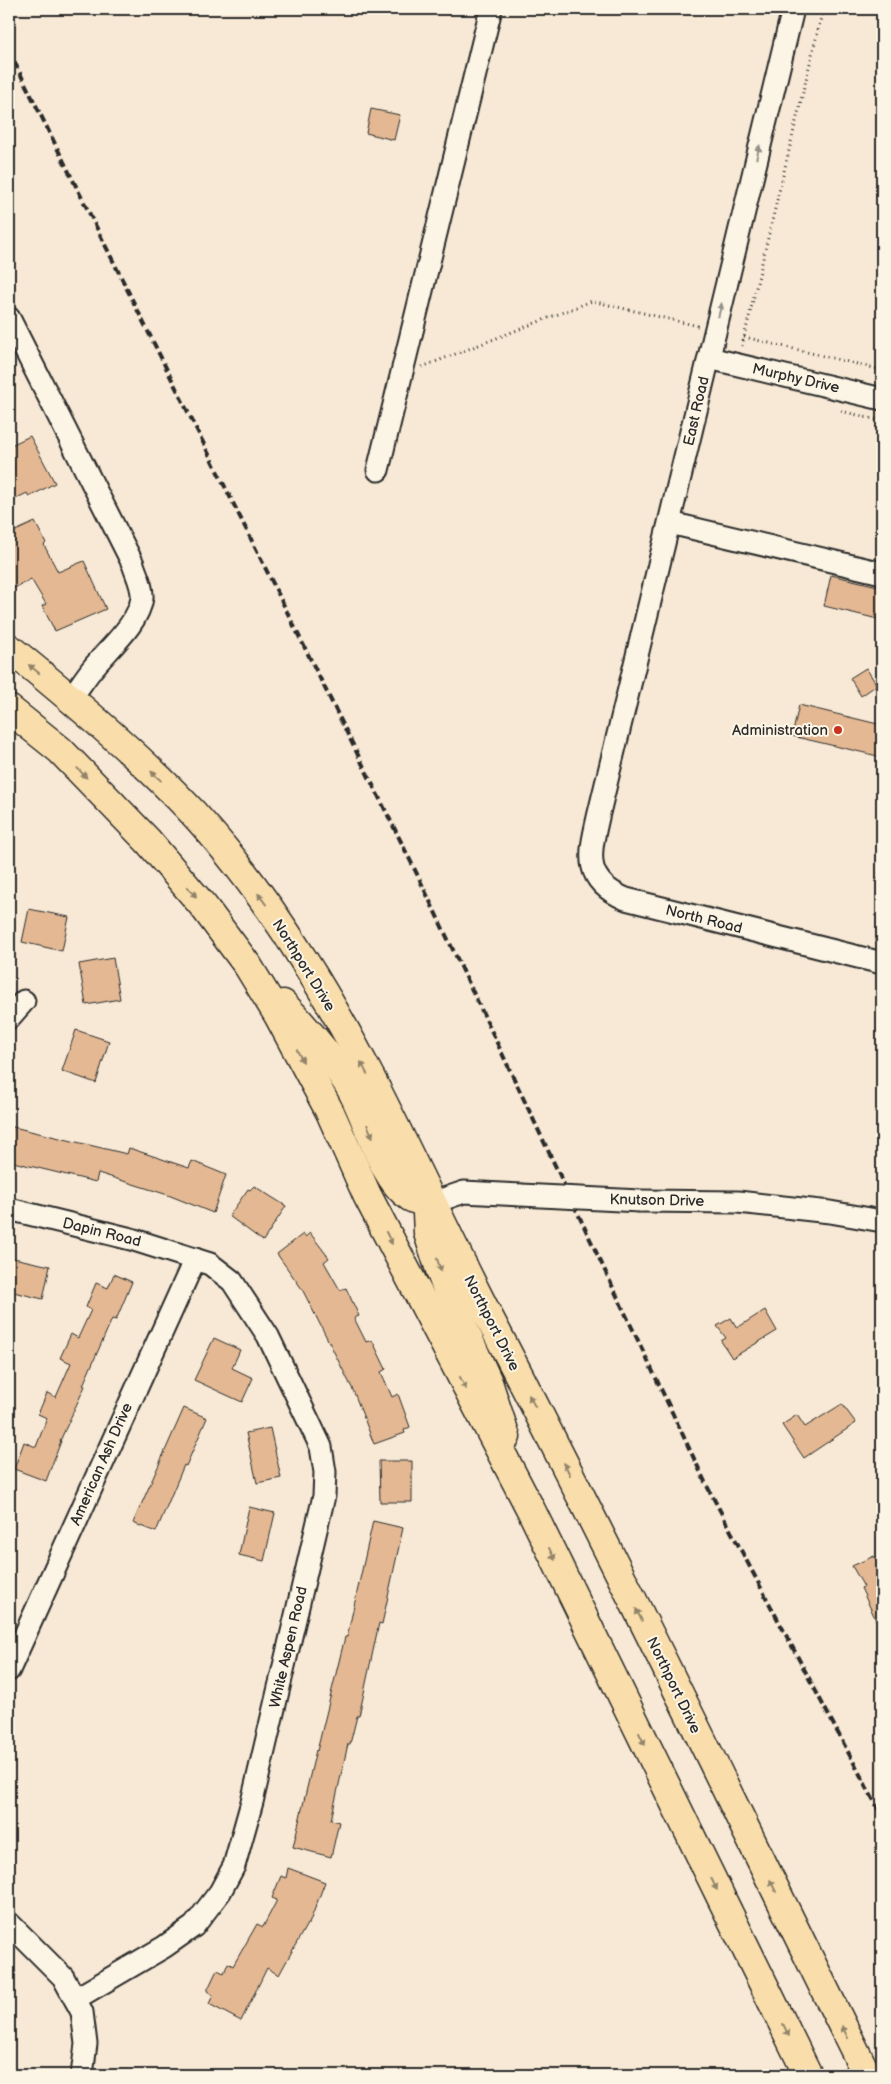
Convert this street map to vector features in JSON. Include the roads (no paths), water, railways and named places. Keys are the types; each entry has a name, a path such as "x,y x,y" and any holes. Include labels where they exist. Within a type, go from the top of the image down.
{"main road":[{"name":"Northport Drive","path":"9,648 71,698 175,794 216,841 261,898 304,961 352,1044 484,1309 554,1442 867,2075"},
{"path":"9,709 60,750 148,841 204,907 248,966 278,1015 330,1112 367,1195 531,1510 808,2075"},
{"path":"248,966 325,1049 350,1086 387,1168 397,1183 412,1198 432,1203 427,1210 426,1218 441,1273 452,1303 488,1382 531,1510"}],"street":[{"path":"378,470 491,9"},
{"name":"East Road","path":"599,813 793,9"},
{"path":"9,318 129,556 139,581 142,596 136,614 111,648 89,672 71,698"},
{"name":"Murphy Drive","path":"709,358 882,398"},
{"path":"670,523 882,573"},
{"name":"North Road","path":"599,813 592,844 593,870 603,886 612,894 647,905 881,959"},
{"path":"9,1018 24,1001"},
{"name":"Knutson Drive","path":"432,1203 464,1192 640,1201 738,1202 830,1212 882,1221"},
{"name":"Dapin Road","path":"9,1209 131,1239 195,1259"},
{"name":"American Ash Drive","path":"9,1670 195,1259"},
{"name":"White Aspen Road","path":"75,1999 164,1947 194,1926 220,1892 234,1866 252,1802 324,1496 325,1472 321,1446 268,1336 232,1281 210,1264 195,1259"},
{"path":"9,1923 63,1976 75,1999 84,2020 86,2044 82,2075"}],"railway":[{"path":"9,51 418,876 707,1486 882,1816"}],"place":[{"name":"Administration","path":"838,730"}]}
